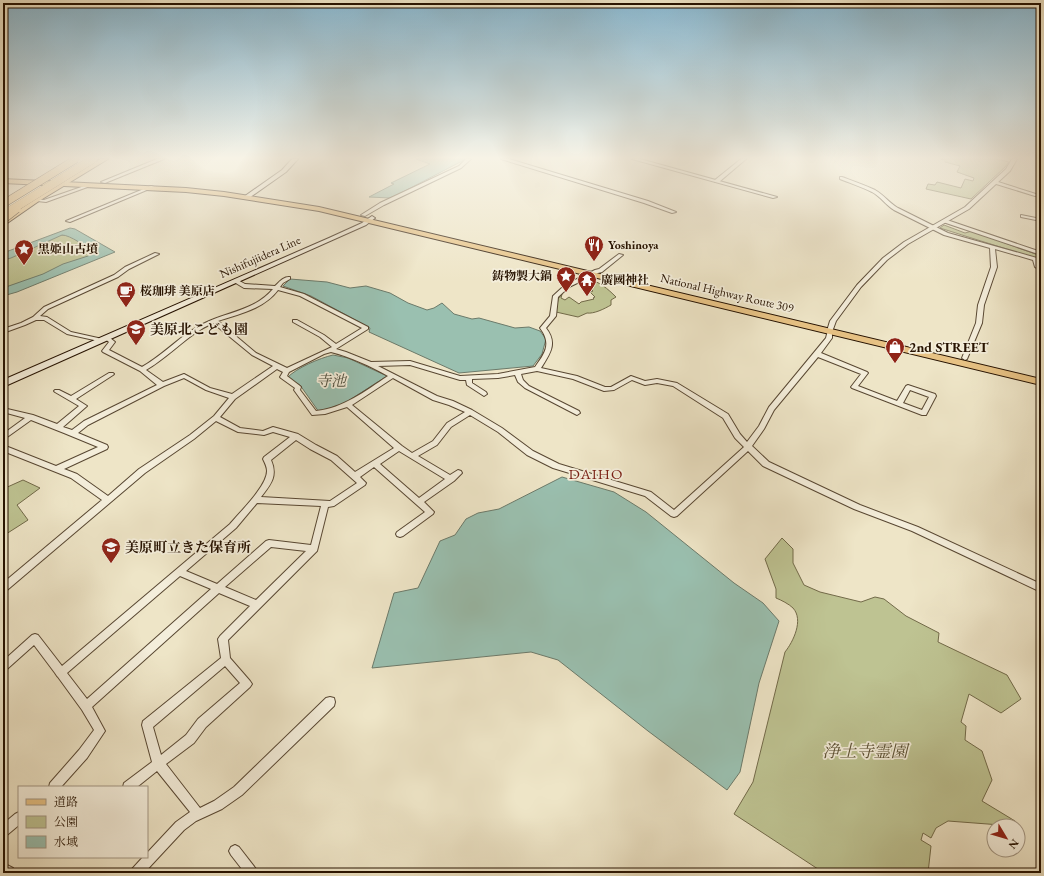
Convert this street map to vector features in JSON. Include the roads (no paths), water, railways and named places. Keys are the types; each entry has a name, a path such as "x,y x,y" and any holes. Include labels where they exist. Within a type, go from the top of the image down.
{"highway":[{"path":"3,208 16,200"},
{"path":"3,215 26,200"}],"main road":[{"path":"3,220 32,200"},
{"path":"3,224 37,200"},
{"name":"National Highway Route 309","path":"271,200 368,218 831,329 1041,382"},
{"name":"Nishifujiidera Line","path":"3,384 236,281 368,218"},
{"name":"National Highway Route 309","path":"831,329 1041,375"}],"street":[{"path":"37,200 47,200"},
{"path":"68,221 122,200"},
{"path":"368,218 382,204 391,200"},
{"path":"639,200 674,212"},
{"path":"886,200 896,209 932,228 966,240 1035,259 1037,266 1041,268"},
{"path":"295,321 322,336 333,348 370,364 435,398 451,403 470,412 500,430 530,453 556,466 648,494 674,514 747,447 762,427 771,409 818,354 828,338 833,321 872,271 897,249 945,221 977,200"},
{"path":"1023,216 1041,220"},
{"path":"945,221 1041,254"},
{"path":"966,358 979,323 981,305 994,267 992,247"},
{"path":"3,331 35,318 46,308 116,276 127,268 157,254"},
{"path":"536,369 547,355 551,341 543,328 553,316 555,297 567,286 600,271 622,254"},
{"path":"142,370 153,365 199,328 244,310 271,295 280,282 288,278"},
{"path":"236,281 244,286 276,288 312,300 366,328 333,348 287,371 283,377 298,387 297,390 314,413 326,413 347,404 392,376"},
{"path":"35,318 45,318 69,333 112,342 105,351 142,370 162,385"},
{"path":"214,321 254,354 287,371"},
{"path":"818,354 865,372 854,387 899,404 924,413 933,396 908,387 899,404"},
{"path":"370,364 410,362 460,378 498,376 536,369 575,377 604,389 612,388 631,378 645,383 657,381 675,384 726,416 737,436 766,464 857,507 915,529 1041,588"},
{"path":"3,588 142,471 192,437 216,418 233,397 277,366"},
{"path":"517,372 520,381 527,387 576,413"},
{"path":"71,399 111,374"},
{"path":"73,433 86,423 162,385 184,376 204,388 233,397"},
{"path":"469,377 469,384 484,394"},
{"path":"57,391 84,406 58,427"},
{"path":"347,404 399,448 451,478"},
{"path":"3,410 31,417 104,447 57,469"},
{"path":"412,456 435,443 449,425 470,412"},
{"path":"3,438 31,417"},
{"path":"216,418 238,430 264,432 273,429 296,436 313,448 334,458 362,483 331,504 255,500"},
{"path":"60,673 232,526 255,500 270,477 272,471 267,459 296,436"},
{"path":"3,448 74,476 108,500"},
{"path":"355,476 399,448"},
{"path":"375,464 430,512 400,534"},
{"path":"419,502 458,474"},
{"path":"129,786 190,739 202,723 247,684 226,660 223,639 314,549 325,504"},
{"path":"86,706 269,542 314,549"},
{"path":"180,572 257,605"},
{"path":"3,667 35,638 86,706 100,732 55,786"},
{"path":"198,814 158,763 147,725 226,660"},
{"path":"136,873 180,826 198,814 218,805 238,791 330,702"},
{"path":"3,831 18,819"},
{"path":"235,851 252,873"},
{"path":"3,870 8,873"}],"water":[{"path":"70,228 75,229 115,252 17,292 3,296 3,288 43,274 63,264 88,256 93,252 74,239 62,235 11,258 3,260 3,253"},
{"path":"290,279 327,282 350,288 366,286 390,293 408,303 427,310 442,303 454,314 472,319 479,318 515,328 529,327 540,331 546,339 542,354 533,366 459,373 369,332 370,328 311,296 283,286"},
{"name":"寺池","path":"333,355 348,358 387,376 345,403 319,412 300,385 287,378 308,364"},
{"path":"562,477 614,492 646,512 734,583 763,603 779,621 759,683 740,772 727,790 648,731 558,660 531,652 372,668 394,593 418,588 440,541 455,535 466,519 478,513 499,509"}],"place":[{"name":"Yoshinoya","path":"594,262"},
{"name":"黒姫山古墳","path":"24,266"},
{"name":"鋳物製大鍋","path":"566,293"},
{"name":"廣國神社","path":"587,297"},
{"name":"桜珈琲 美原店","path":"126,308"},
{"name":"美原北こども園","path":"136,346"},
{"name":"2nd STREET","path":"895,364"},
{"name":"美原町立きた保育所","path":"111,564"}],"district":[{"name":"DAIHO","path":"596,474"}],"park label":[{"name":"浄土寺霊園","path":"865,751"}]}
